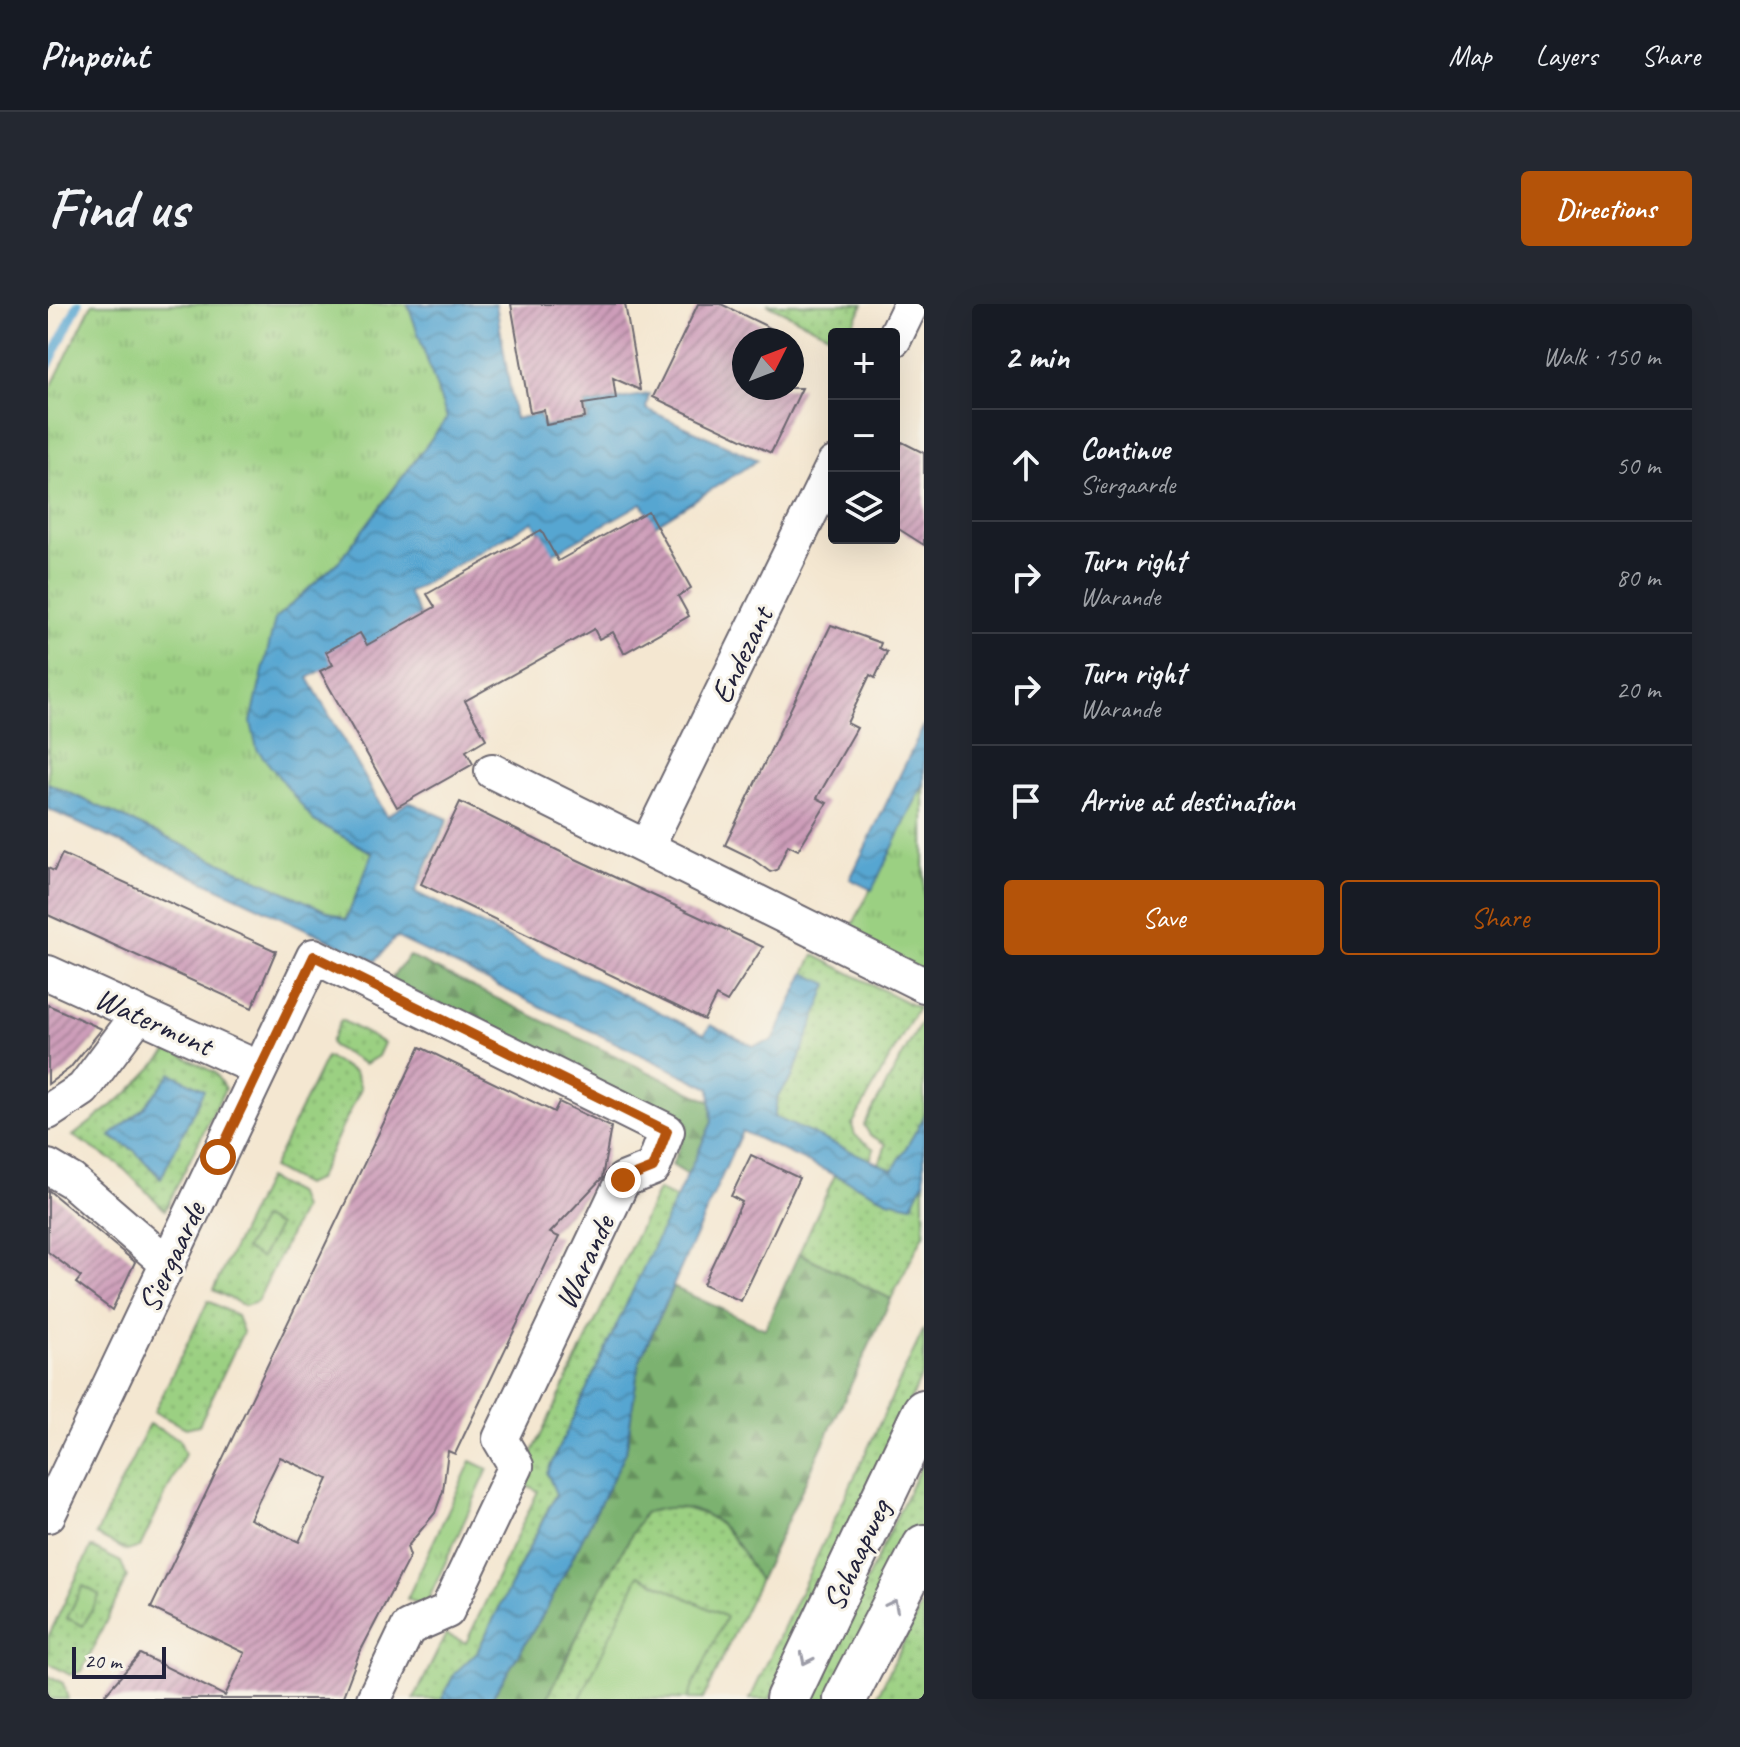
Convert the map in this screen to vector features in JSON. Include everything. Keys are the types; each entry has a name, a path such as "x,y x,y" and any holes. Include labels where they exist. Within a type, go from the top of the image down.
{"street":[{"path":"899,328 911,304"},
{"name":"Endezant","path":"647,846 830,472"},
{"path":"492,771 924,985"},
{"name":"Siergaarde","path":"48,1515 59,1469 168,1264 314,956"},
{"name":"Warande","path":"314,956 667,1131 653,1168 623,1180 500,1439 516,1466 447,1611 408,1628 374,1699"},
{"name":"Watermunt","path":"48,973 260,1069"},
{"path":"48,1112 83,1089 139,1014"},
{"path":"48,1167 72,1181 168,1264"},
{"name":"Schaapweg","path":"787,1699 924,1411"},
{"name":"Schaapweg","path":"845,1699 924,1546"}],"green space":[{"path":"92,304 408,304 447,418 340,560 275,619 314,821 373,853 346,920 48,783 48,393"},
{"path":"767,304 863,304 852,328 828,328 828,334"},
{"path":"924,783 924,985 843,944"},
{"path":"814,955 918,1008 852,1125 855,1135 874,1149 870,1160 774,1117 778,1095 792,1078 827,984 805,973"},
{"path":"409,956 711,1102 712,1122 688,1175 672,1165 688,1125 390,980"},
{"path":"924,1017 924,1117 893,1170 879,1164 886,1144 870,1135 864,1125"},
{"path":"341,1020 384,1043 378,1056 365,1064 332,1046 330,1042"},
{"path":"170,1049 215,1073 225,1089 165,1210 120,1165 73,1136 128,1093","holes":["171,1074 160,1178 135,1151 111,1136 144,1107"]},
{"path":"326,1057 355,1072 361,1088 317,1180 304,1185 272,1168"},
{"path":"835,1175 888,1200 911,1204 924,1181 924,1234 891,1299 799,1253"},
{"path":"267,1178 297,1194 302,1209 257,1302 245,1306 213,1290"},
{"path":"658,1190 677,1199 547,1473 556,1493 477,1652 454,1674 442,1699 414,1699 446,1634 466,1643 538,1491 519,1481"},
{"path":"262,1218 278,1226 261,1258 245,1249"},
{"path":"799,1253 891,1299 759,1581 738,1546 715,1520 685,1508 644,1513 596,1597 547,1699 491,1699 547,1608 626,1452 639,1362 673,1287 765,1329"},
{"path":"208,1301 237,1316 243,1332 199,1425 186,1428 154,1412"},
{"path":"924,1329 924,1371 770,1699 750,1699"},
{"path":"149,1424 179,1439 185,1454 140,1547 127,1551 96,1535"},
{"path":"924,1459 924,1524 833,1699 810,1699"},
{"path":"471,1461 488,1469 425,1607 407,1599"},
{"path":"670,1505 703,1514 725,1529 742,1550 759,1581 703,1699 547,1699 596,1597 644,1513"},
{"path":"91,1547 121,1562 127,1578 82,1671 70,1675 48,1663 48,1637"},
{"path":"639,1575 726,1617 687,1699 580,1699"},
{"path":"83,1586 100,1595 83,1626 67,1618"},
{"path":"924,1600 924,1698 876,1699"},
{"path":"48,1676 63,1683 68,1699 48,1699"}],"water":[{"path":"408,304 496,304 515,419 539,414 544,427 588,420 585,405 649,394 646,409 758,460 655,525 642,503 552,554 533,521 408,593 420,616 308,678 387,816 409,802 448,819 415,892 704,1034 711,1025 753,1046 773,1041 805,973 828,984 792,1078 778,1095 774,1117 893,1170 924,1117 924,1181 912,1205 888,1200 742,1131 639,1362 626,1452 547,1608 491,1699 442,1699 454,1674 477,1652 556,1494 547,1473 712,1122 710,1088 396,937 375,961 48,809 48,783 346,920 373,853 314,821 257,749 251,722 275,619 340,560 447,418"},
{"path":"924,725 924,783 872,890 850,879"},
{"path":"171,1073 204,1090 161,1178 135,1151 110,1136 144,1107"}],"building":[{"path":"511,304 625,304 640,390 613,378 616,399 583,404 585,418 546,425 544,410 530,413"},
{"path":"698,304 721,304 770,328 732,328 732,400 796,400 771,453 653,397"},
{"path":"902,442 924,453 924,545 900,530"},
{"path":"648,511 691,588 678,596 689,616 624,653 613,632 599,639 594,629 465,701 486,739 466,751 473,764 397,807 320,671 333,665 326,652 360,633 367,645 435,607 427,594 541,530 558,561"},
{"path":"831,625 881,643 879,648 887,652 875,678 870,675 847,723 857,728 817,798 827,803 798,850 788,845 777,870 770,872 750,857 725,845"},
{"path":"460,802 763,947 727,1002 716,996 704,1020 421,884"},
{"path":"62,854 276,951 252,1008 48,915 48,868 54,871"},
{"path":"48,1005 102,1029 70,1068 48,1084"},
{"path":"420,1047 554,1112 559,1102 611,1127 602,1178 550,1233 559,1237 455,1454 448,1451 443,1491 435,1513 407,1547 410,1556 359,1654 342,1699 101,1699 140,1654 225,1696 245,1653 151,1608","holes":["280,1457 328,1479 299,1542 250,1519"]},
{"path":"751,1155 799,1178 741,1301 703,1284 742,1202 731,1196"},
{"path":"48,1190 135,1262 112,1310 76,1283 81,1277 48,1252"}],"waterway":[{"path":"48,366 78,304"}],"route":[{"path":"218,1157 314,956 667,1131 653,1168 623,1180"}]}
